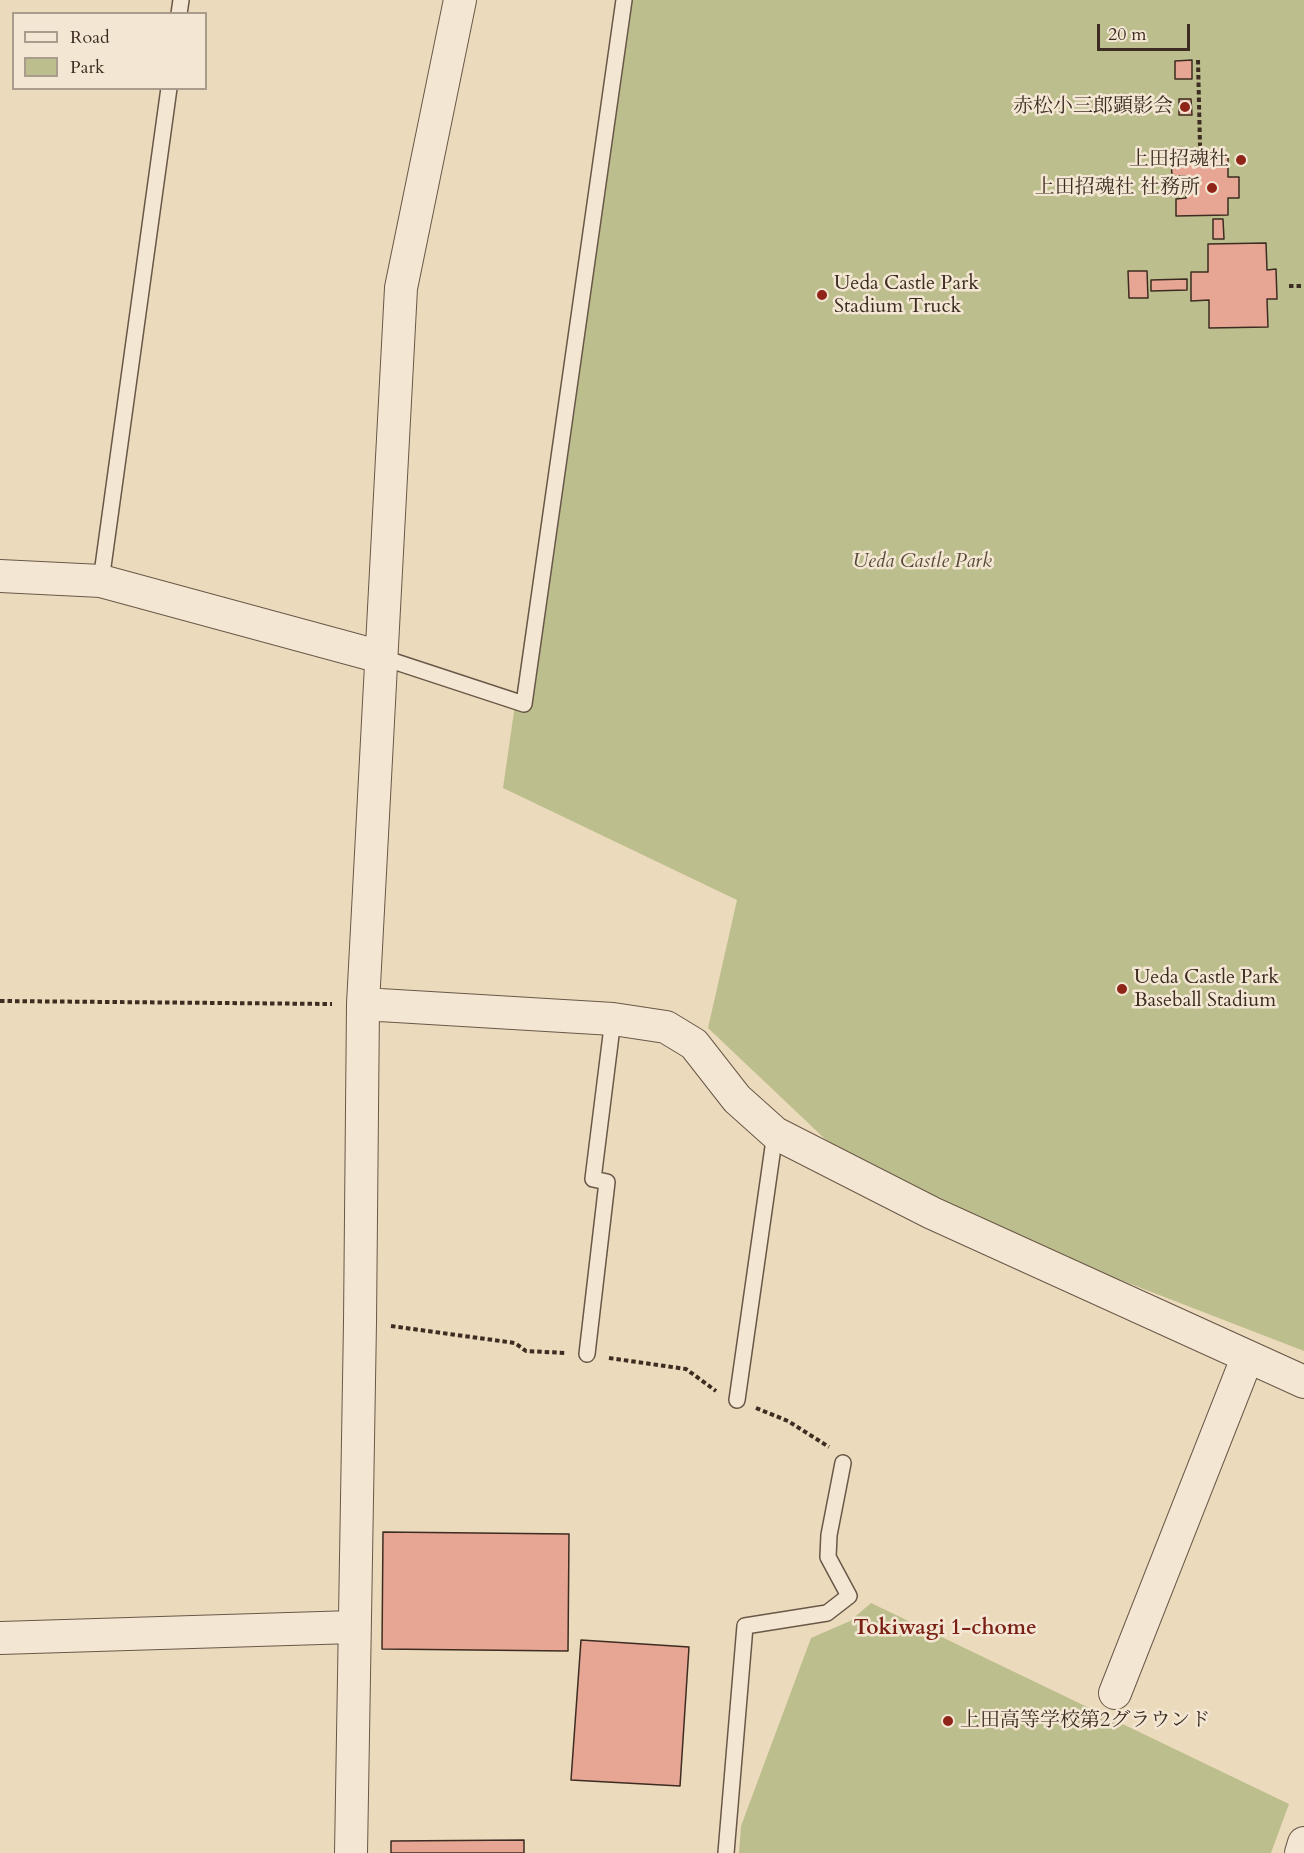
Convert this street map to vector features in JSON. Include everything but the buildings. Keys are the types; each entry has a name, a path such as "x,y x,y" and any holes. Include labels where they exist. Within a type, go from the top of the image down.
{"street":[{"path":"351,1853 363,1004 401,288 460,0"},
{"path":"0,576 101,581 381,657"},
{"path":"363,1004 613,1019 666,1027 694,1044 737,1099 775,1132 932,1213 1304,1382"},
{"path":"1116,1693 1247,1358"},
{"path":"0,1638 353,1627"},
{"path":"1300,1853 1304,1843"}],"lane":[{"path":"381,657 524,704 624,0"},
{"path":"101,581 169,90"},
{"path":"587,1354 607,1182 593,1179 613,1019"},
{"path":"737,1400 775,1132"},
{"path":"726,1853 745,1626 827,1613 849,1596 828,1557 829,1535 843,1463"}],"path":[{"path":"1198,60 1200,146"},
{"path":"1289,286 1304,286"},
{"path":"0,1001 363,1004"},
{"path":"360,1322 515,1343 526,1351 587,1354 686,1369 718,1393 788,1421 838,1453 843,1463"}],"green space":[{"name":"Ueda Castle Park","path":"616,0 1304,0 1304,1351 942,1211 825,1139 708,1028 737,900 503,788"},
{"name":"上田高等学校第2グラウンド","path":"871,1603 1289,1804 1271,1853 739,1853 741,1826 811,1638 850,1621"}],"place":[{"name":"赤松小三郎顕影会","path":"1185,107"},
{"name":"上田招魂社","path":"1241,160"},
{"name":"上田招魂社 社務所","path":"1212,188"},
{"name":"Ueda Castle Park Stadium Truck","path":"822,295"},
{"name":"Ueda Castle Park Baseball Stadium","path":"1122,989"},
{"name":"上田高等学校第2グラウンド","path":"948,1721"}],"district":[{"name":"Tokiwagi 1-chome","path":"945,1629"}]}
